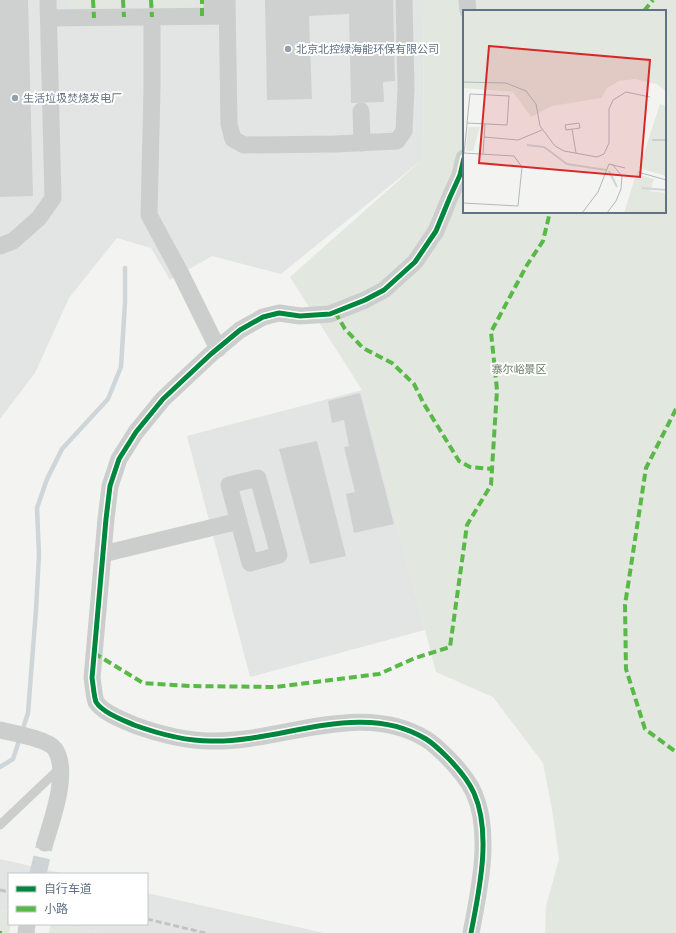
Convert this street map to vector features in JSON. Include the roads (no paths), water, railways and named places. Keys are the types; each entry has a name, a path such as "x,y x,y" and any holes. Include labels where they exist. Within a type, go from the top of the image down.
{"street":[{"path":"0,246 13,241 39,218 53,198 48,0"},
{"path":"49,18 152,17 219,8 229,124 233,139 244,145 362,143 397,141 404,131 406,88 404,0"},
{"path":"467,0 468,10"},
{"path":"152,17 149,215 181,274 218,349"},
{"path":"361,111 362,143"},
{"path":"463,162 460,175 436,231 415,262 384,290 366,300 330,314 300,316 279,313 264,317 240,330 164,399 136,432 120,459 110,486 92,678 96,701 111,715 158,733 191,740 212,742 250,738 330,724 357,723 393,725 427,740 454,764 464,777 474,793 480,813 482,831 482,859 480,882 471,933"},
{"path":"258,478 278,555 250,562 239,521 229,485 258,478"},
{"path":"103,554 239,521"},
{"path":"0,730 39,739 55,749 61,767 58,796 44,843"}],"lane":[{"path":"0,825 61,767"}],"waterway":[{"path":"22,731 28,713 36,610 39,555 37,508 47,479 62,449 108,399 121,367 125,302 125,268"},
{"path":"0,767 13,759 20,738"}],"tunnel":[{"path":"38,873 45,843"}],"railway":[{"path":"0,890 8,892"},
{"path":"148,919 205,933"}],"place":[{"name":"北京北控绿海能环保有限公司","path":"288,49"},
{"name":"生活垃圾焚烧发电厂","path":"15,98"}],"park label":[{"name":"寨尔峪景区","path":"519,369"}]}
